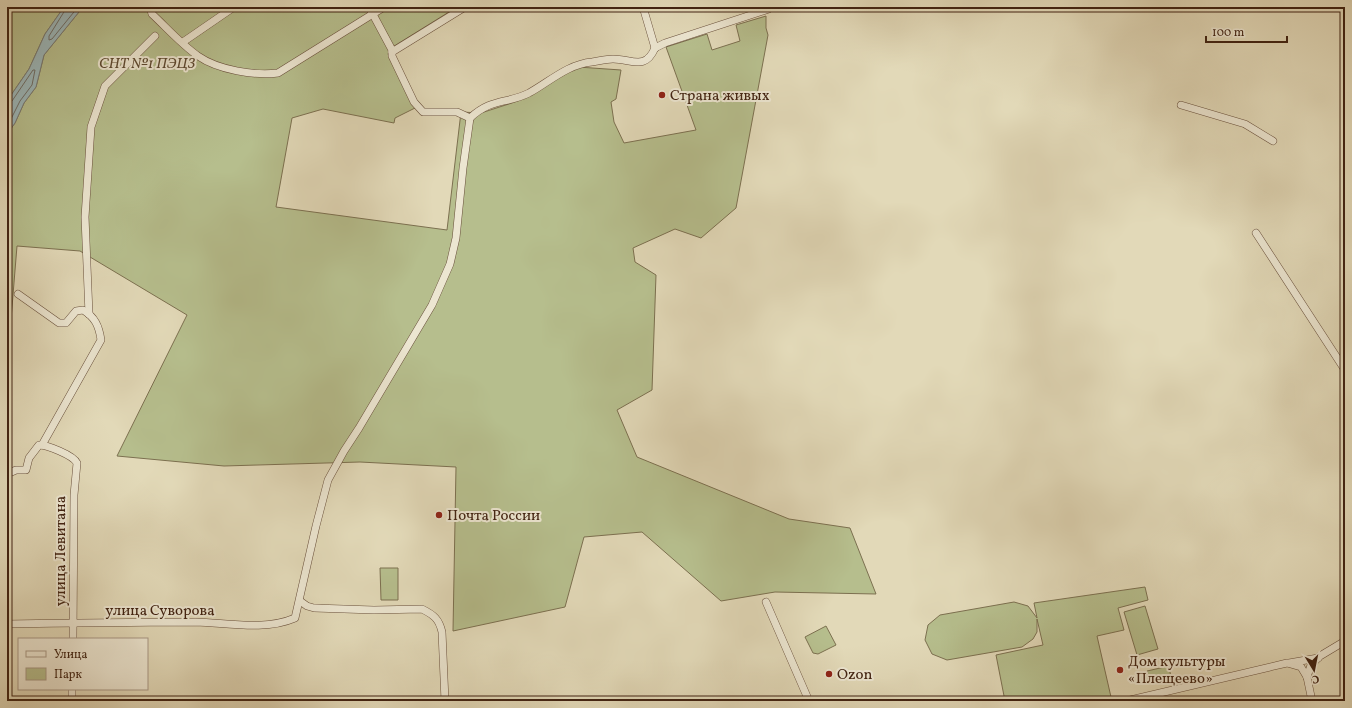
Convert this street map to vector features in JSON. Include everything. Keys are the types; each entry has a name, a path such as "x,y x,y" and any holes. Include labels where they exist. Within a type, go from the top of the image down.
{"street":[{"path":"150,7 152,14 198,56 229,69 264,75 278,73 370,10 384,7"},
{"path":"183,42 234,7"},
{"path":"392,52 465,7"},
{"path":"445,701 442,632 439,621 428,612 422,609 321,609 306,606 300,601 316,526 330,475 432,305 450,264 456,238 470,118 479,109 490,104 527,94 576,65 614,59 645,62 651,58 655,48 644,7"},
{"path":"655,48 665,43 769,8"},
{"path":"370,10 392,52 392,56 414,102 423,112 457,112 470,118"},
{"path":"89,314 86,217 91,127 105,86 155,36"},
{"path":"1181,105 1245,124 1274,141"},
{"path":"1256,233 1345,370"},
{"path":"7,474 16,470 26,470 33,451 39,445 42,445 101,340 97,324 89,314 83,310 76,311 66,323 59,323 18,294"},
{"name":"улица Левитана","path":"42,445 61,451 77,463 74,495 73,638"},
{"name":"улица Суворова","path":"7,624 198,622 246,624 283,623 295,618 300,601"},
{"path":"766,602 809,701"},
{"path":"1307,677 1311,665 1318,658 1345,641"},
{"path":"1126,701 1286,663 1318,658"},
{"path":"1286,663 1301,667 1307,677 1312,701"},
{"path":"72,690 72,701"}],"green space":[{"path":"7,7 64,7 45,34 29,69 7,101"},
{"name":"СНТ №1 ПЭЦЗ","path":"83,7 457,7 391,48 388,54 415,108 395,118 394,123 323,109 292,118 276,207 447,230 461,112 481,113 518,101 578,67 621,70 616,99 611,102 614,122 624,143 696,130 666,47 707,34 712,50 740,41 736,25 766,16 766,28 768,35 736,208 701,238 675,229 633,248 635,262 656,275 652,390 617,410 637,457 789,519 850,528 876,594 775,592 721,601 642,532 584,537 565,607 453,631 456,467 360,462 224,466 117,456 187,315 80,251 17,246 9,344 7,346 7,134 15,123 24,103 36,87 44,55"},
{"path":"380,568 398,568 398,600 381,600"},
{"path":"1145,587 1148,600 1118,608 1124,630 1097,636 1111,697 1096,701 1005,701 996,655 1043,645 1037,619 1037,632 1033,639 1022,647 947,660 932,654 925,640 928,625 940,615 1014,602 1028,606 1037,618 1034,603"},
{"path":"1145,606 1158,649 1137,655 1124,612"},
{"path":"826,626 836,645 818,654 813,653 805,637"},
{"path":"1169,666 1171,678 1149,683 1147,671"}],"water":[{"path":"64,7 83,7 44,55 36,87 24,103 15,123 7,134 7,101 29,69 45,34"}],"place":[{"name":"Страна живых","path":"662,95"},
{"name":"Почта России","path":"439,515"},
{"name":"Дом культуры «Плещеево»","path":"1120,670"},
{"name":"Ozon","path":"829,674"}]}
